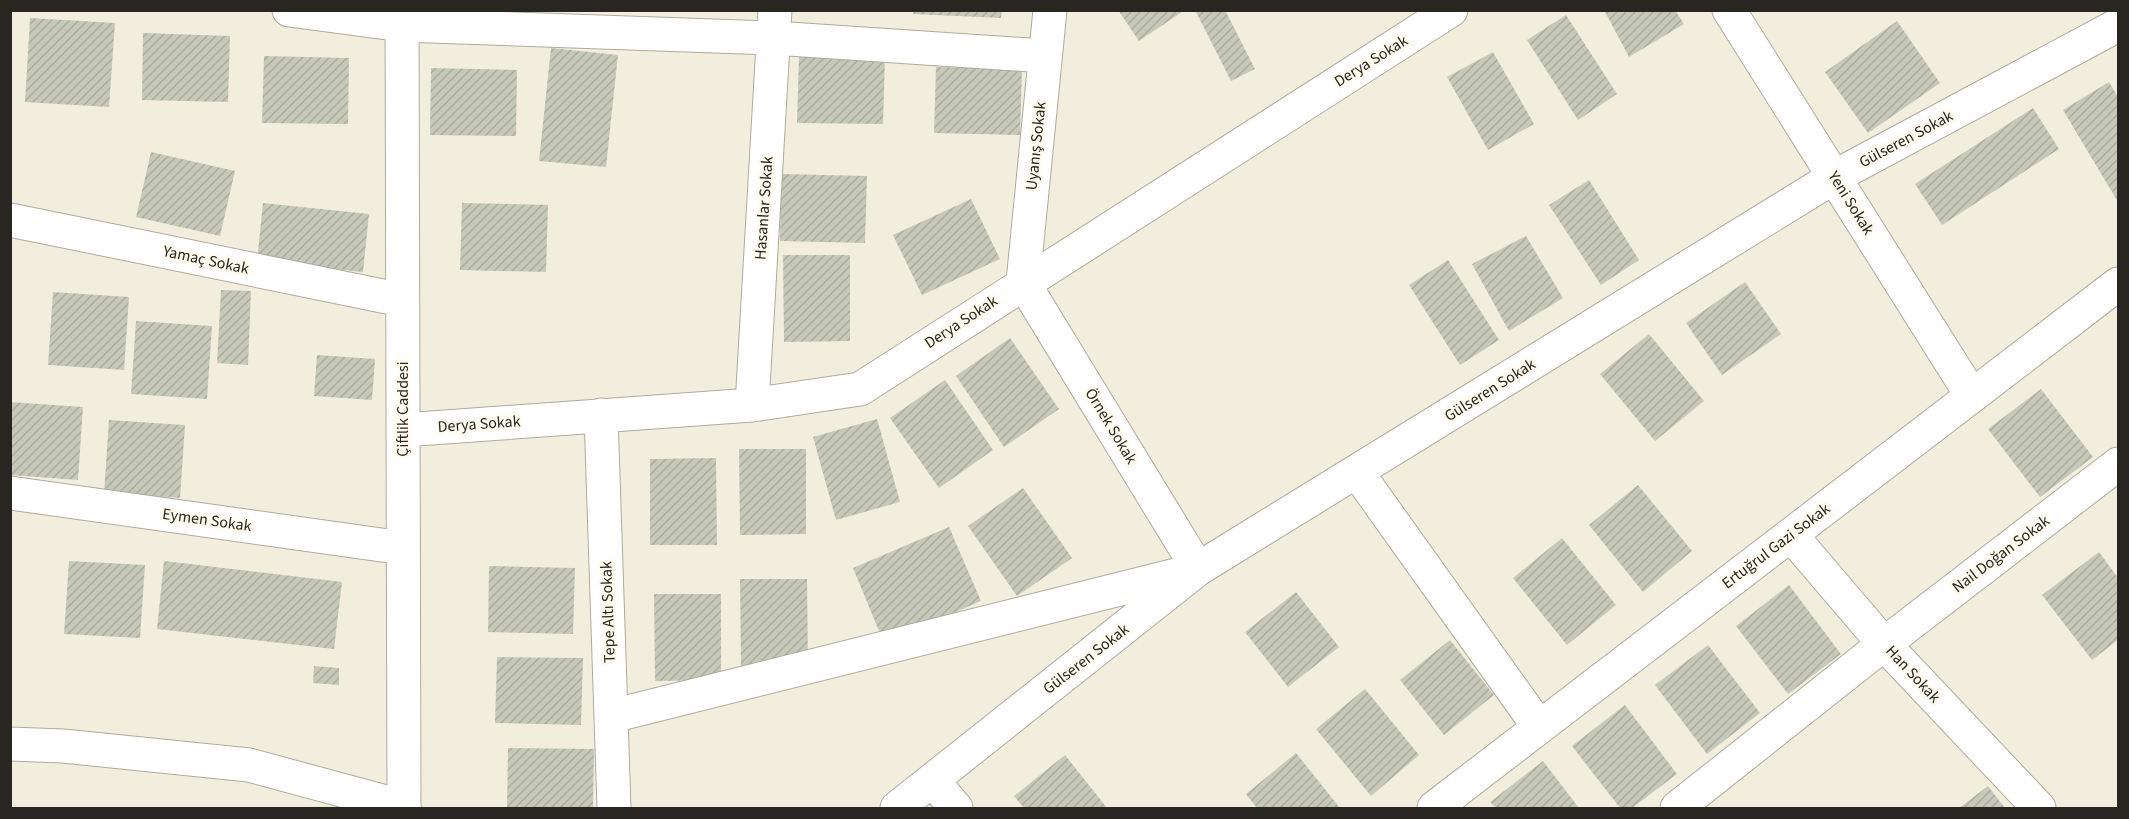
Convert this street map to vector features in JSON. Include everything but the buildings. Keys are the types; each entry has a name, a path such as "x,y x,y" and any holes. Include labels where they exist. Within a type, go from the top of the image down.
{"street":[{"path":"289,10 402,18 775,24 1045,56"},
{"name":"Uyanış Sokak","path":"1023,282 1050,10"},
{"name":"Derya Sokak","path":"403,430 752,405 860,388 1451,10"},
{"name":"Yeni Sokak","path":"1729,10 1972,396"},
{"name":"Çiftlik Caddesi","path":"402,18 404,808"},
{"name":"Hasanlar Sokak","path":"752,405 775,24"},
{"name":"Gülseren Sokak","path":"897,808 1198,570 1834,177 2118,25"},
{"name":"Yamaç Sokak","path":"10,220 402,300"},
{"name":"Örnek Sokak","path":"1023,282 1198,570"},
{"name":"Ertuğrul Gazi Sokak","path":"1434,808 2118,284"},
{"name":"Tepe Altı Sokak","path":"601,415 614,808"},
{"name":"Nail Doğan Sokak","path":"1677,808 1884,644 2118,464"},
{"path":"1357,472 1539,727"},
{"name":"Eymen Sokak","path":"10,493 403,548"},
{"name":"Han Sokak","path":"1791,535 1884,644 2039,808"},
{"path":"612,716 1198,570"},
{"path":"10,744 63,746 249,765 404,808"},
{"path":"933,780 956,808"}]}
